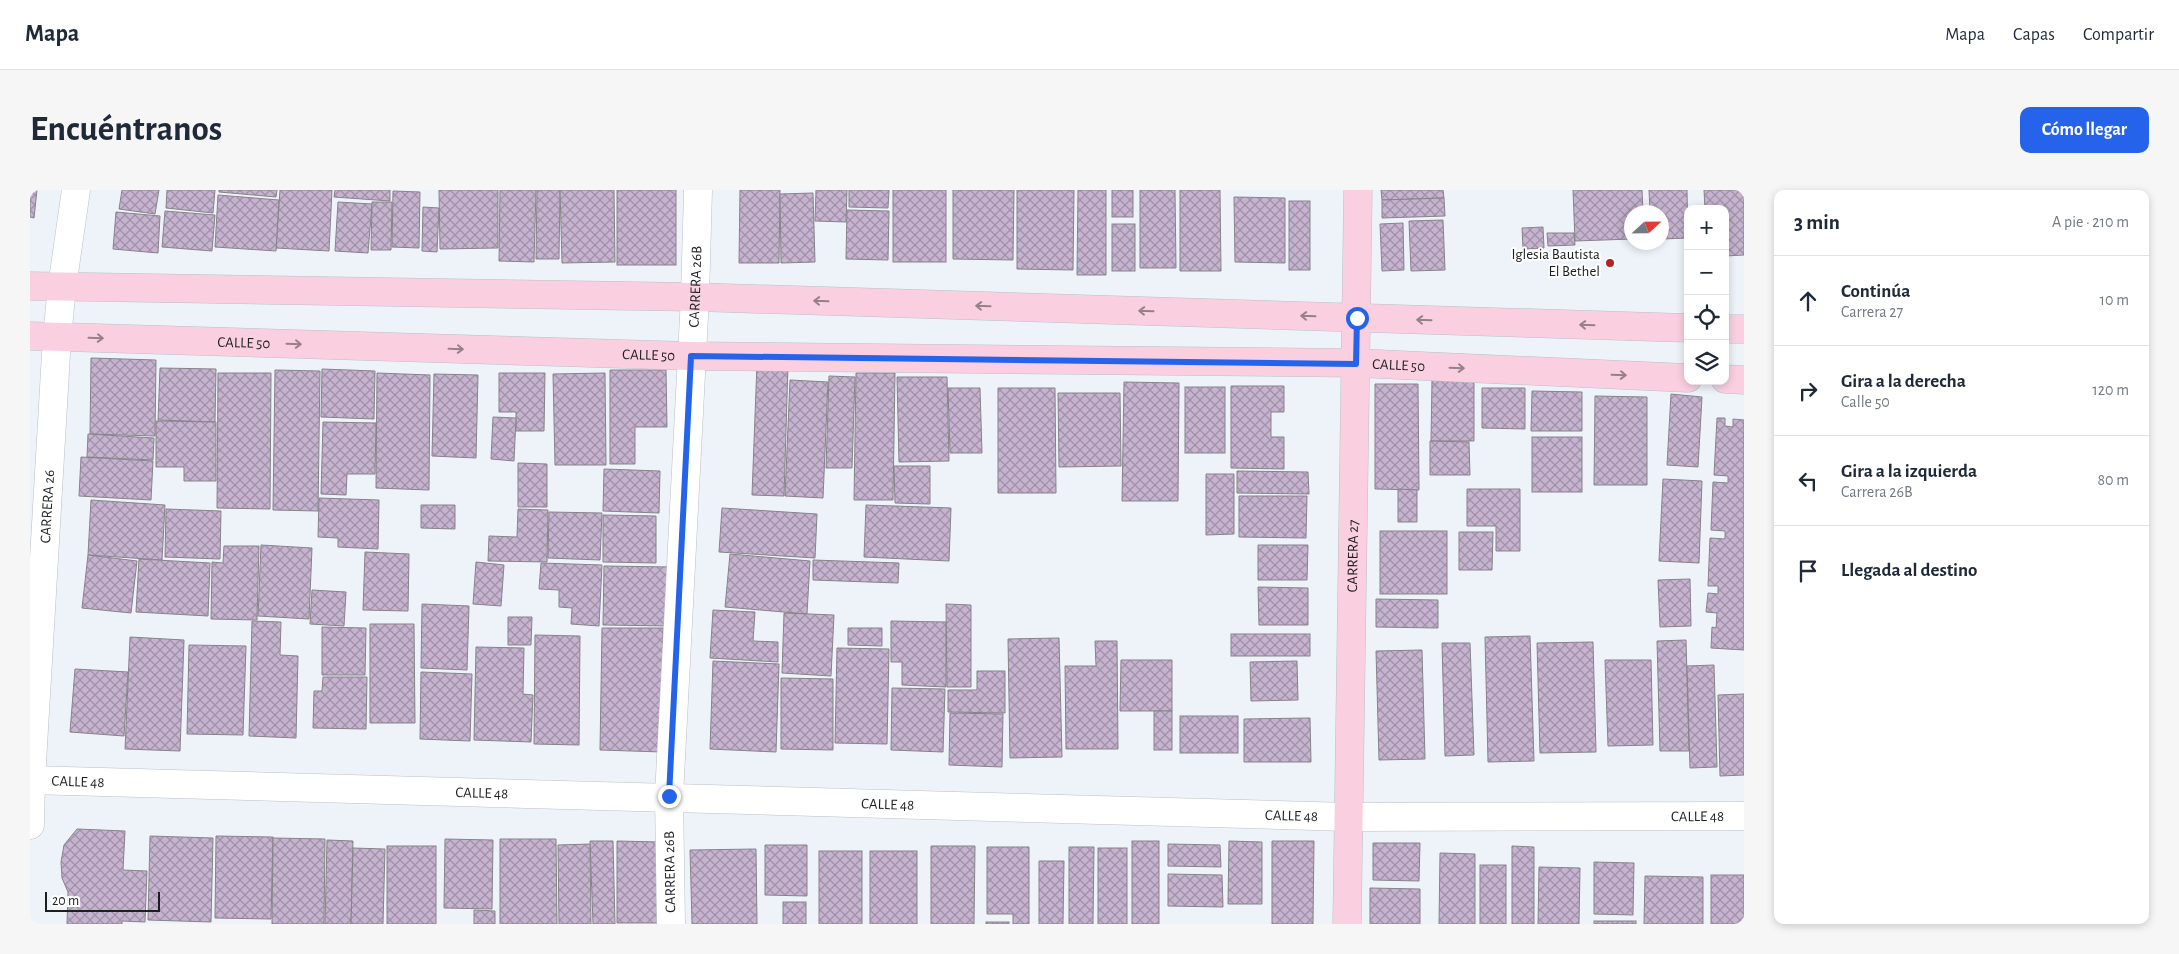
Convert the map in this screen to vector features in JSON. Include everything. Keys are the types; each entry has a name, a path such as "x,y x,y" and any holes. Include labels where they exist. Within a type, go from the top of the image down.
{"street":[{"name":"CARRERA 26","path":"30,825 30,780 57,336 76,190"},
{"name":"CARRERA 26B","path":"671,924 669,796 695,297 698,190"},
{"name":"CARRERA 27","path":"1347,924 1358,190"},
{"path":"30,286 695,297 1684,328"},
{"path":"1729,329 1744,329"},
{"name":"CALLE 50","path":"30,336 691,356 1356,364 1684,378"},
{"path":"1729,379 1744,380"},
{"name":"CALLE 48","path":"30,780 669,796 1348,817 1744,816"}],"building":[{"path":"30,190 37,190 34,218 30,217"},
{"path":"122,190 159,190 155,214 119,209"},
{"path":"167,190 215,190 213,213 166,208"},
{"path":"219,190 277,190 276,197 219,192"},
{"path":"280,190 332,190 329,251 276,248"},
{"path":"335,190 390,190 390,201 334,197"},
{"path":"439,190 498,190 498,248 440,249"},
{"path":"500,190 536,190 534,262 499,261"},
{"path":"537,190 560,190 559,259 536,259"},
{"path":"560,190 614,190 615,262 562,263"},
{"path":"617,190 676,190 676,265 617,265"},
{"path":"740,190 780,190 779,263 739,263"},
{"path":"816,190 847,190 846,222 815,221"},
{"path":"849,190 889,190 888,208 849,207"},
{"path":"893,190 946,190 946,262 893,262"},
{"path":"953,190 1014,190 1013,260 953,259"},
{"path":"1017,190 1074,190 1073,270 1017,269"},
{"path":"1078,190 1106,190 1106,275 1077,275"},
{"path":"1112,190 1133,190 1133,217 1112,217"},
{"path":"1140,190 1175,190 1176,268 1140,268"},
{"path":"1180,190 1220,190 1221,271 1180,271"},
{"path":"1381,190 1443,190 1444,198 1382,200"},
{"path":"1573,190 1642,190 1643,205 1624,205 1624,239 1575,241"},
{"path":"1649,190 1687,190 1687,205 1684,205 1684,238 1669,239 1669,205 1650,205"},
{"path":"1704,190 1744,190 1744,255 1729,256 1729,205 1705,205"},
{"path":"393,191 420,192 419,248 392,247"},
{"path":"813,193 815,262 781,263 780,194"},
{"path":"218,195 279,200 276,251 215,247"},
{"path":"1234,197 1285,198 1285,263 1235,262"},
{"path":"1444,198 1445,216 1382,218 1382,200"},
{"path":"1289,201 1310,201 1310,270 1289,270"},
{"path":"338,202 372,204 368,253 335,251"},
{"path":"372,202 392,202 391,250 371,250"},
{"path":"423,207 439,208 437,252 422,251"},
{"path":"847,210 889,211 888,260 846,259"},
{"path":"165,211 215,215 212,251 162,247"},
{"path":"116,212 160,216 158,253 113,249"},
{"path":"1443,220 1445,270 1411,271 1409,221"},
{"path":"1403,223 1404,270 1382,271 1380,224"},
{"path":"1112,224 1135,224 1135,271 1112,271"},
{"path":"1543,227 1544,248 1523,249 1522,228"},
{"path":"1547,233 1574,233 1575,245 1548,246"},
{"path":"91,358 156,360 155,436 90,434"},
{"path":"757,363 788,365 784,496 752,495"},
{"path":"160,368 216,369 215,422 158,420"},
{"path":"322,369 375,371 374,419 321,417"},
{"path":"275,370 320,371 318,511 273,510"},
{"path":"610,370 666,370 667,427 635,427 635,464 610,464"},
{"path":"218,373 271,373 270,509 217,508"},
{"path":"377,373 430,375 429,490 376,488"},
{"path":"499,373 545,373 544,431 516,431 516,412 499,412"},
{"path":"605,373 606,465 555,465 553,374"},
{"path":"856,373 895,373 893,500 854,500"},
{"path":"434,374 478,375 476,458 432,456"},
{"path":"829,376 855,377 852,468 826,468"},
{"path":"897,377 947,377 949,461 899,462"},
{"path":"1432,379 1474,380 1474,441 1431,441"},
{"path":"790,380 828,382 823,498 785,496"},
{"path":"1124,382 1179,383 1178,501 1122,501"},
{"path":"1375,384 1418,384 1419,490 1375,489"},
{"path":"1231,386 1284,386 1284,412 1271,412 1271,437 1284,437 1284,469 1231,468"},
{"path":"1185,387 1225,387 1225,453 1185,453"},
{"path":"948,388 980,388 982,453 950,453"},
{"path":"998,388 1055,388 1056,493 998,493"},
{"path":"1482,388 1525,388 1525,429 1482,428"},
{"path":"1532,391 1582,392 1582,431 1531,431"},
{"path":"1058,393 1120,393 1121,466 1059,467"},
{"path":"1671,394 1702,397 1698,467 1667,465"},
{"path":"1595,396 1647,397 1647,485 1594,485"},
{"path":"493,417 516,418 514,461 491,459"},
{"path":"1717,418 1725,418 1725,426 1733,427 1733,419 1744,420 1744,650 1711,648 1712,627 1716,628 1717,613 1706,612 1708,593 1718,594 1718,586 1708,586 1710,538 1725,539 1725,531 1711,530 1713,482 1728,483 1728,476 1714,475"},
{"path":"156,421 216,422 216,481 184,481 184,467 156,467"},
{"path":"323,422 376,423 375,474 347,474 346,495 321,494"},
{"path":"88,434 154,438 153,460 87,457"},
{"path":"1532,437 1582,437 1582,492 1532,492"},
{"path":"1430,441 1469,442 1470,475 1430,475"},
{"path":"81,457 153,461 151,500 79,496"},
{"path":"518,463 547,464 547,507 518,507"},
{"path":"894,466 930,466 930,504 895,503"},
{"path":"604,469 660,471 659,513 603,511"},
{"path":"1237,471 1308,472 1309,494 1237,493"},
{"path":"1206,474 1234,474 1234,534 1206,535"},
{"path":"1663,479 1702,481 1699,563 1659,561"},
{"path":"1398,489 1417,490 1417,522 1398,522"},
{"path":"1467,489 1520,489 1520,551 1496,551 1496,526 1467,526"},
{"path":"1239,496 1307,496 1306,538 1239,537"},
{"path":"319,498 379,500 378,549 338,547 338,538 318,537"},
{"path":"91,500 165,505 162,560 88,555"},
{"path":"421,505 455,505 455,529 421,528"},
{"path":"866,505 951,508 949,561 864,557"},
{"path":"722,508 817,514 815,558 719,552"},
{"path":"166,509 221,511 220,559 165,557"},
{"path":"518,509 548,510 547,562 488,561 489,536 517,537"},
{"path":"549,512 602,513 600,560 548,558"},
{"path":"603,515 656,516 656,563 603,562"},
{"path":"1380,531 1447,531 1447,594 1380,594"},
{"path":"1459,532 1493,532 1492,570 1459,570"},
{"path":"261,545 312,548 309,619 258,616"},
{"path":"1258,545 1308,545 1307,580 1258,580"},
{"path":"224,546 259,546 257,620 211,619 212,562 223,563"},
{"path":"365,552 409,554 408,611 363,610"},
{"path":"730,554 810,561 807,614 725,607"},
{"path":"88,555 137,561 131,613 82,608"},
{"path":"139,559 210,563 208,616 136,612"},
{"path":"813,560 899,563 898,583 813,580"},
{"path":"476,562 504,565 501,606 473,604"},
{"path":"541,563 602,565 599,626 571,624 572,608 559,607 559,590 539,589"},
{"path":"604,566 671,567 670,626 603,625"},
{"path":"1690,579 1691,626 1660,627 1658,580"},
{"path":"1258,587 1308,588 1308,625 1259,625"},
{"path":"312,590 346,592 344,626 310,624"},
{"path":"1376,599 1438,600 1438,628 1376,627"},
{"path":"422,604 469,606 467,670 421,668"},
{"path":"946,604 971,605 971,687 947,687"},
{"path":"713,610 755,612 753,641 778,642 778,662 710,658"},
{"path":"784,613 834,615 831,676 782,673"},
{"path":"508,617 532,617 531,645 508,645"},
{"path":"252,621 281,622 280,655 298,656 296,738 249,736"},
{"path":"891,621 946,622 946,687 902,685 902,662 891,662"},
{"path":"370,624 414,624 415,723 370,723"},
{"path":"322,627 366,628 365,675 322,675"},
{"path":"602,628 663,628 662,752 600,750"},
{"path":"848,628 882,628 882,646 848,645"},
{"path":"1231,634 1310,634 1310,656 1231,656"},
{"path":"535,635 580,636 579,745 534,744"},
{"path":"1530,636 1534,761 1488,762 1485,637"},
{"path":"130,637 184,640 180,751 125,749"},
{"path":"1059,638 1062,757 1010,758 1008,639"},
{"path":"1686,640 1689,751 1660,751 1657,641"},
{"path":"1095,641 1117,641 1118,749 1066,749 1065,666 1096,666"},
{"path":"1593,642 1596,752 1540,753 1537,643"},
{"path":"1442,643 1470,643 1474,755 1445,756"},
{"path":"189,645 246,646 243,735 187,734"},
{"path":"476,647 524,648 523,694 533,695 531,742 474,740"},
{"path":"837,648 889,649 887,744 835,743"},
{"path":"1422,650 1425,759 1379,760 1376,651"},
{"path":"1121,660 1172,660 1172,711 1120,711"},
{"path":"1605,660 1651,660 1653,745 1608,746"},
{"path":"713,661 779,664 776,752 710,749"},
{"path":"1297,661 1298,700 1251,701 1250,662"},
{"path":"1714,665 1717,767 1690,768 1687,666"},
{"path":"75,669 128,672 124,736 70,732"},
{"path":"977,671 1005,671 1005,713 948,712 948,690 977,690"},
{"path":"421,672 472,674 470,741 420,739"},
{"path":"323,677 367,677 366,729 313,728 314,691 322,691"},
{"path":"781,678 833,679 833,750 781,749"},
{"path":"892,688 945,689 943,752 891,750"},
{"path":"1744,694 1744,775 1720,776 1718,695"},
{"path":"1154,711 1172,711 1172,750 1154,750"},
{"path":"950,713 1003,714 1002,767 949,765"},
{"path":"1180,716 1238,716 1238,753 1180,753"},
{"path":"1310,718 1311,762 1244,762 1244,719"},
{"path":"77,829 125,831 123,870 147,871 145,922 122,921 122,924 67,924 68,892 62,878 61,862 64,845"},
{"path":"150,836 213,838 211,922 148,920"},
{"path":"216,836 273,837 271,919 215,918"},
{"path":"273,838 325,839 324,924 272,924"},
{"path":"445,839 493,840 492,909 444,908"},
{"path":"500,839 556,839 557,924 500,924"},
{"path":"327,840 353,841 351,924 325,924"},
{"path":"590,841 613,841 615,924 593,924"},
{"path":"617,841 660,842 659,923 617,923"},
{"path":"1132,841 1159,841 1159,924 1132,924"},
{"path":"1229,841 1262,842 1262,904 1228,904"},
{"path":"1272,841 1314,841 1313,924 1272,924"},
{"path":"1373,843 1420,843 1419,881 1373,880"},
{"path":"590,844 591,924 559,924 558,845"},
{"path":"1168,844 1220,845 1221,867 1168,866"},
{"path":"765,845 807,845 807,896 765,895"},
{"path":"387,846 436,846 436,924 387,924"},
{"path":"931,846 975,846 974,924 931,924"},
{"path":"1512,846 1534,847 1534,924 1512,924"},
{"path":"987,847 1029,847 1029,924 1013,924 1013,914 987,914"},
{"path":"1069,847 1094,847 1093,924 1069,924"},
{"path":"353,848 385,849 383,924 351,924"},
{"path":"1098,848 1127,848 1127,924 1098,924"},
{"path":"756,849 757,924 692,924 690,850"},
{"path":"819,851 862,851 862,924 819,924"},
{"path":"870,851 917,851 917,924 870,924"},
{"path":"1440,853 1475,854 1475,924 1439,924"},
{"path":"1039,861 1064,861 1063,924 1039,924"},
{"path":"1594,862 1634,863 1633,915 1594,914"},
{"path":"1480,865 1506,865 1506,924 1480,924"},
{"path":"1539,867 1580,868 1579,924 1538,924"},
{"path":"1168,874 1222,875 1223,907 1168,906"},
{"path":"1711,875 1744,875 1744,924 1711,924"},
{"path":"1645,876 1703,877 1703,924 1644,924"},
{"path":"1370,888 1420,889 1420,924 1370,924"},
{"path":"783,902 806,902 806,924 783,924"},
{"path":"474,910 495,911 495,924 474,924"},
{"path":"1594,921 1636,921 1636,924 1594,924"},
{"path":"986,922 1009,922 1009,924 986,924"}],"place":[{"name":"Iglesia Bautista El Bethel","path":"1610,263"}],"route":[{"path":"669,796 691,356 1356,364 1357,318"}]}
